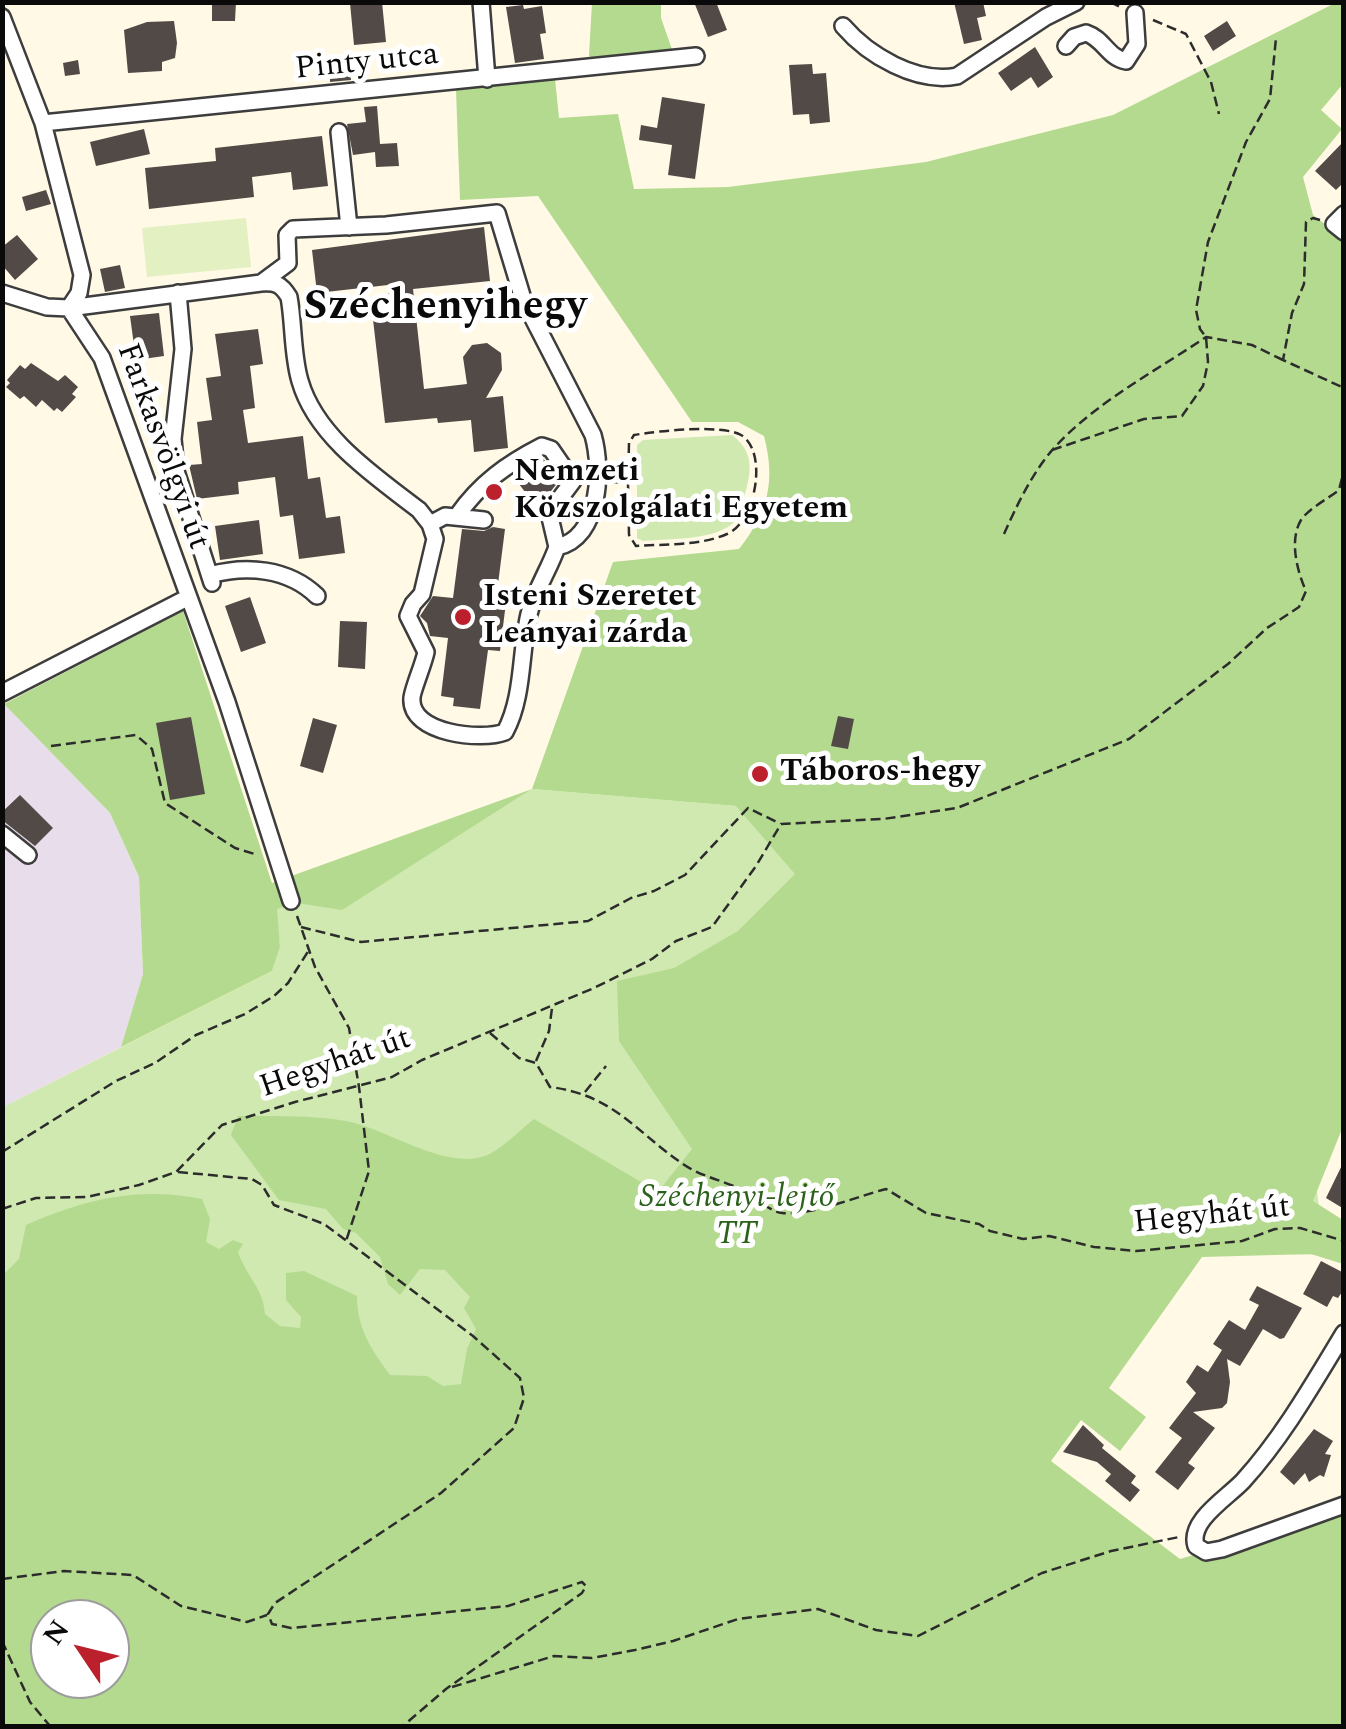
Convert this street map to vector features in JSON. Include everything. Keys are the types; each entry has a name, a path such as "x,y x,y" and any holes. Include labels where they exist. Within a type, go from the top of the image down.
{"street":[{"path":"482,2 487,80"},
{"path":"842,26 856,42 909,71 946,78 956,76 1076,2"},
{"path":"1066,46 1074,37 1086,33 1103,42 1114,58 1126,61 1136,44 1134,13"},
{"path":"2,17 43,123 82,275 79,293 69,308"},
{"name":"Pinty utca","path":"43,123 696,56"},
{"path":"339,132 349,226"},
{"path":"261,283 288,264 289,231 302,227 497,213 523,299 597,451 590,519 569,544 556,547"},
{"path":"2,294 47,307 69,308 278,283 289,296 300,383 324,426 419,510 435,539 426,580 408,616 426,652 412,698 417,716 431,728 486,735 505,732 514,711 530,610 556,547 549,512 573,481 551,449 542,446 508,464 474,492 457,516"},
{"path":"178,293 183,349 173,439 176,471 211,579 236,568 269,572 305,585 317,596"},
{"name":"Farkasvölgyi út","path":"69,308 102,358 227,702 292,901"},
{"path":"430,524 445,516 484,520"},
{"path":"176,569 204,559"},
{"path":"2,693 187,598"},
{"path":"2,834 28,855"},
{"path":"1344,1333 1275,1442 1198,1525 1193,1537 1196,1546 1206,1552 1222,1550 1344,1505"}],"path":[{"path":"1110,2 1186,34 1218,99 1219,114"},
{"path":"1052,450 1144,419 1182,416 1202,386 1208,362 1206,337 1196,310 1208,242 1246,142 1270,98 1276,38"},
{"path":"1283,360 1292,312 1304,284 1306,222 1313,218 1340,223"},
{"path":"1004,534 1052,450 1075,428 1206,337 1252,345 1344,388"},
{"path":"731,431 745,437 758,463 748,514 740,526 709,539 636,546 628,535 628,483 628,443 634,435 731,431"},
{"path":"301,926 361,942 588,922 684,874 748,808 781,824 883,820 957,808 1129,740 1228,664 1267,628 1299,608 1306,591 1296,562 1301,520 1340,490 1344,470"},
{"path":"596,482 628,483"},
{"path":"52,746 136,734 152,749 166,803 235,848 278,861"},
{"path":"488,1032 552,1008 652,959 676,941 712,927 744,885 781,824"},
{"path":"292,901 309,950 349,1028 360,1086 369,1170 346,1241"},
{"path":"2,1152 116,1081 274,996 288,984 309,950"},
{"path":"536,1062 549,1031 552,1008"},
{"name":"Hegyhát út","path":"2,1209 36,1198 87,1197 176,1172 222,1125 392,1077 488,1032 519,1058 536,1062 550,1086 585,1092 637,1124 663,1150 692,1170 718,1178 780,1214 886,1188 926,1213 979,1224 990,1231 1023,1239 1049,1236 1094,1247 1136,1251 1242,1241 1276,1229 1300,1228 1344,1241"},
{"path":"585,1092 606,1066"},
{"path":"2,1579 64,1571 132,1574 181,1606 247,1622 268,1614 275,1603 441,1493 514,1428 524,1398 520,1378 324,1224 274,1205 262,1186 252,1179 176,1172"},
{"path":"446,1689 554,1656 592,1658 673,1642 738,1619 818,1609 876,1630 918,1636 1042,1573 1110,1551 1187,1534 1196,1546"},
{"path":"268,1614 272,1624 292,1628 508,1606 582,1582 586,1586 582,1593 446,1689 403,1726"},
{"path":"2,1641 30,1702 50,1726"}],"shaded area":[{"path":"4,704 110,813 139,877 143,974 121,1047 3,1107"}],"green space":[{"path":"592,3 661,3 661,18 674,55 592,62"},
{"name":"Széchenyi-lejtő TT","path":"1335,3 1343,3 1343,84 1321,110 1342,129 1303,177 1313,215 1344,239 1344,1124 1313,1201 1343,1220 1343,1264 1311,1254 1202,1257 1109,1388 1146,1417 1120,1451 1081,1420 1051,1461 1180,1559 1343,1510 1343,1726 3,1726 2,1276 19,1259 26,1225 112,1197 156,1194 202,1199 210,1219 206,1242 219,1249 233,1240 243,1244 238,1252 261,1297 265,1314 280,1326 300,1328 301,1317 286,1300 286,1273 304,1271 357,1296 366,1338 390,1375 427,1376 443,1386 461,1384 467,1349 476,1329 464,1308 470,1297 445,1270 420,1269 400,1295 388,1284 380,1257 356,1233 343,1229 326,1209 279,1200 231,1135 238,1116 346,1121 434,1153 469,1159 485,1156 504,1145 534,1119 658,1192 692,1149 619,1041 617,981 674,968 738,931 795,874 736,806 532,789 613,562 739,549 757,522 767,496 768,453 764,436 738,422 692,422 538,196 460,200 456,90 555,79 559,118 618,114 634,189 728,187 926,162 1113,115"},
{"path":"246,218 251,267 147,277 142,228"},
{"path":"732,435 747,453 750,472 740,515 732,524 696,537 643,541 637,538 637,445 643,440"},
{"path":"183,611 272,883 532,789 342,910 297,903 277,909 280,947 272,971 121,1047 143,974 139,877 110,813 4,704"},
{"name":"Széchenyi-lejtő TT","path":"532,789 736,806 1314,1165 1321,1225 1343,1255 1198,1253 130,1676 130,1599 30,1599 30,1699 71,1699 3,1726 3,1107 272,971 280,947 276,909 395,876"}],"building":[{"path":"212,2 236,2 235,21 212,21"},
{"path":"382,2 386,42 354,45 350,3"},
{"path":"694,2 716,2 727,30 708,37"},
{"path":"954,2 983,2 986,16 977,18 982,40 964,44"},
{"path":"523,5 524,9 542,6 546,33 540,34 544,59 515,63 506,7"},
{"path":"174,21 175,58 162,62 162,71 128,73 124,30 147,22"},
{"path":"1227,21 1236,36 1213,51 1204,36"},
{"path":"1035,47 1053,77 1038,88 1031,77 1011,91 998,73"},
{"path":"78,60 80,74 65,76 63,63"},
{"path":"812,64 813,74 826,73 830,122 810,124 809,114 793,115 789,65"},
{"path":"350,68 351,80 330,82 330,70"},
{"path":"662,97 705,104 695,179 668,175 672,145 639,140 641,125 657,128"},
{"path":"377,106 380,144 397,143 399,166 376,167 375,152 353,155 347,124 366,122 364,107"},
{"path":"144,129 150,154 96,166 90,142"},
{"path":"322,136 328,186 293,190 291,172 252,177 254,197 149,209 145,168 216,161 215,148"},
{"path":"1344,141 1344,182 1336,190 1315,171"},
{"path":"46,190 51,204 26,211 22,197"},
{"path":"484,227 490,281 413,289 424,389 467,384 463,357 472,345 487,343 501,353 502,370 486,398 503,396 508,448 474,452 471,420 438,423 437,418 385,423 372,311 390,309 388,285 317,293 312,250"},
{"path":"17,235 38,259 15,280 2,265 2,247"},
{"path":"120,265 125,288 105,292 100,269"},
{"path":"159,313 164,356 136,360 130,316"},
{"path":"258,329 263,364 250,366 255,408 243,410 248,443 303,436 308,479 320,477 326,518 340,516 345,553 299,559 293,515 280,517 275,477 238,482 239,494 197,499 189,465 202,464 197,422 212,420 206,378 221,376 215,334"},
{"path":"31,363 58,381 65,375 78,387 72,394 76,397 62,412 57,408 54,411 42,400 36,407 6,387 20,365 25,369"},
{"path":"543,458 559,481 543,501 538,494 531,500 513,476"},
{"path":"259,520 263,554 220,560 215,526"},
{"name":"Isteni Szeretet Leányai zárda","path":"493,527 505,529 497,592 507,594 500,651 488,650 480,709 453,706 454,698 441,696 448,638 430,636 427,623 420,616 433,596 453,598 462,529 484,531"},
{"path":"250,597 266,643 241,652 225,606"},
{"path":"340,621 367,622 365,669 338,667"},
{"path":"838,716 854,719 848,749 831,746"},
{"path":"191,717 205,794 170,800 156,723"},
{"path":"313,718 337,725 323,773 300,766"},
{"path":"20,795 53,828 35,846 2,820 2,812"},
{"path":"1344,1161 1344,1209 1326,1198"},
{"path":"1321,1261 1344,1273 1344,1289 1338,1298 1333,1296 1327,1307 1303,1294"},
{"path":"1257,1286 1302,1308 1284,1338 1263,1329 1240,1366 1227,1359 1227,1403 1222,1408 1193,1412 1215,1428 1188,1463 1195,1468 1178,1490 1155,1472 1182,1438 1169,1428 1196,1393 1186,1382 1197,1365 1208,1372 1222,1350 1213,1344 1229,1320 1245,1330 1259,1305 1249,1300"},
{"path":"1083,1425 1104,1445 1102,1448 1136,1476 1131,1483 1140,1490 1130,1502 1105,1481 1111,1474 1097,1462 1063,1452"},
{"path":"1314,1429 1333,1441 1325,1454 1331,1455 1324,1477 1320,1475 1309,1482 1305,1473 1294,1485 1280,1472"}],"place":[{"name":"Nemzeti Közszolgálati Egyetem","path":"494,492"},
{"name":"Isteni Szeretet Leányai zárda","path":"463,617"},
{"name":"Táboros-hegy","path":"760,774"}],"district":[{"name":"Széchenyihegy","path":"445,310"}]}
